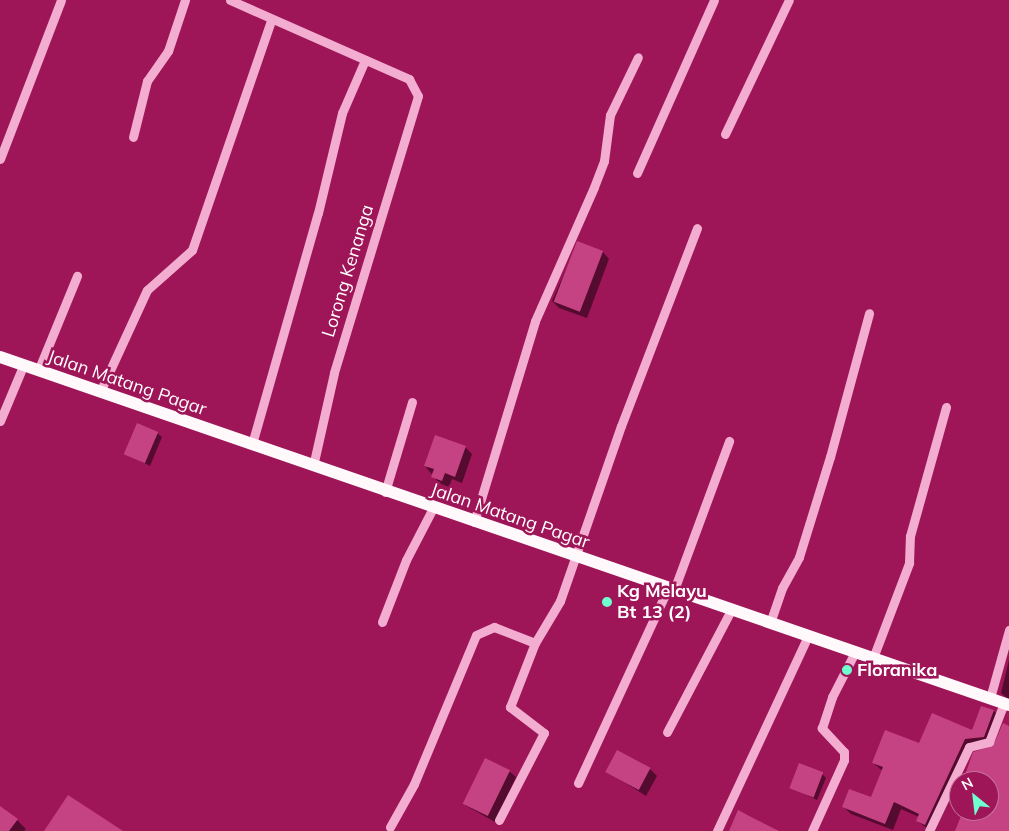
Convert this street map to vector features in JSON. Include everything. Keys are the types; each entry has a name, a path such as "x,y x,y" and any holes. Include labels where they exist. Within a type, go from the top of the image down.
{"main road":[{"name":"Jalan Matang Pagar","path":"0,357 385,492 1006,704"}],"street":[{"path":"0,159 62,0"},
{"path":"133,137 147,80 168,51 185,0"},
{"path":"637,173 714,0"},
{"path":"725,134 788,0"},
{"path":"236,1 271,20 365,60 342,113 318,213 252,444"},
{"path":"100,392 147,290 192,250 271,20"},
{"path":"474,522 535,321 594,187 604,161 610,115 638,57"},
{"name":"Lorong Kenanga","path":"313,466 334,373 418,96 415,86 409,79 365,60"},
{"path":"499,820 544,733 510,707 535,643 560,601 577,557 621,426 697,228"},
{"path":"38,371 77,276"},
{"path":"770,623 804,539 832,449 868,313"},
{"path":"0,421 23,366"},
{"path":"385,492 412,402"},
{"path":"873,658 909,563 910,536 946,407"},
{"path":"578,783 671,589 729,441"},
{"path":"382,622 406,560 433,508"},
{"path":"667,732 731,610"},
{"path":"390,827 414,784 476,635 494,627 535,643"},
{"path":"990,698 1009,630"},
{"path":"717,831 808,636"},
{"path":"812,831 844,760 844,752 822,728 832,697 855,652"},
{"path":"929,831 969,748 989,742 1006,704"}],"building":[{"path":"577,241 603,251 580,312 554,302"},
{"path":"137,423 158,432 145,463 124,454"},
{"path":"435,435 466,446 455,477 445,473 442,481 431,477 434,469 424,466"},
{"path":"981,706 994,710 984,737 965,739 925,825 916,821 919,814 894,802 885,824 842,807 849,789 871,797 883,767 872,763 885,730 919,743 932,713 972,730"},
{"path":"1003,723 1009,726 1009,831 955,831 959,821 999,821 999,771 966,771 973,752 993,746"},
{"path":"617,750 651,768 639,790 605,772"},
{"path":"485,758 510,770 488,816 463,804"},
{"path":"799,763 823,772 814,798 789,788"},
{"path":"68,795 123,831 44,831"},
{"path":"0,806 18,819 9,831 0,831"},
{"path":"738,810 755,819 779,831 729,831"}],"place":[{"name":"Kg Melayu Bt 13 (2)","path":"607,602"},
{"name":"Floranika","path":"847,670"}]}
